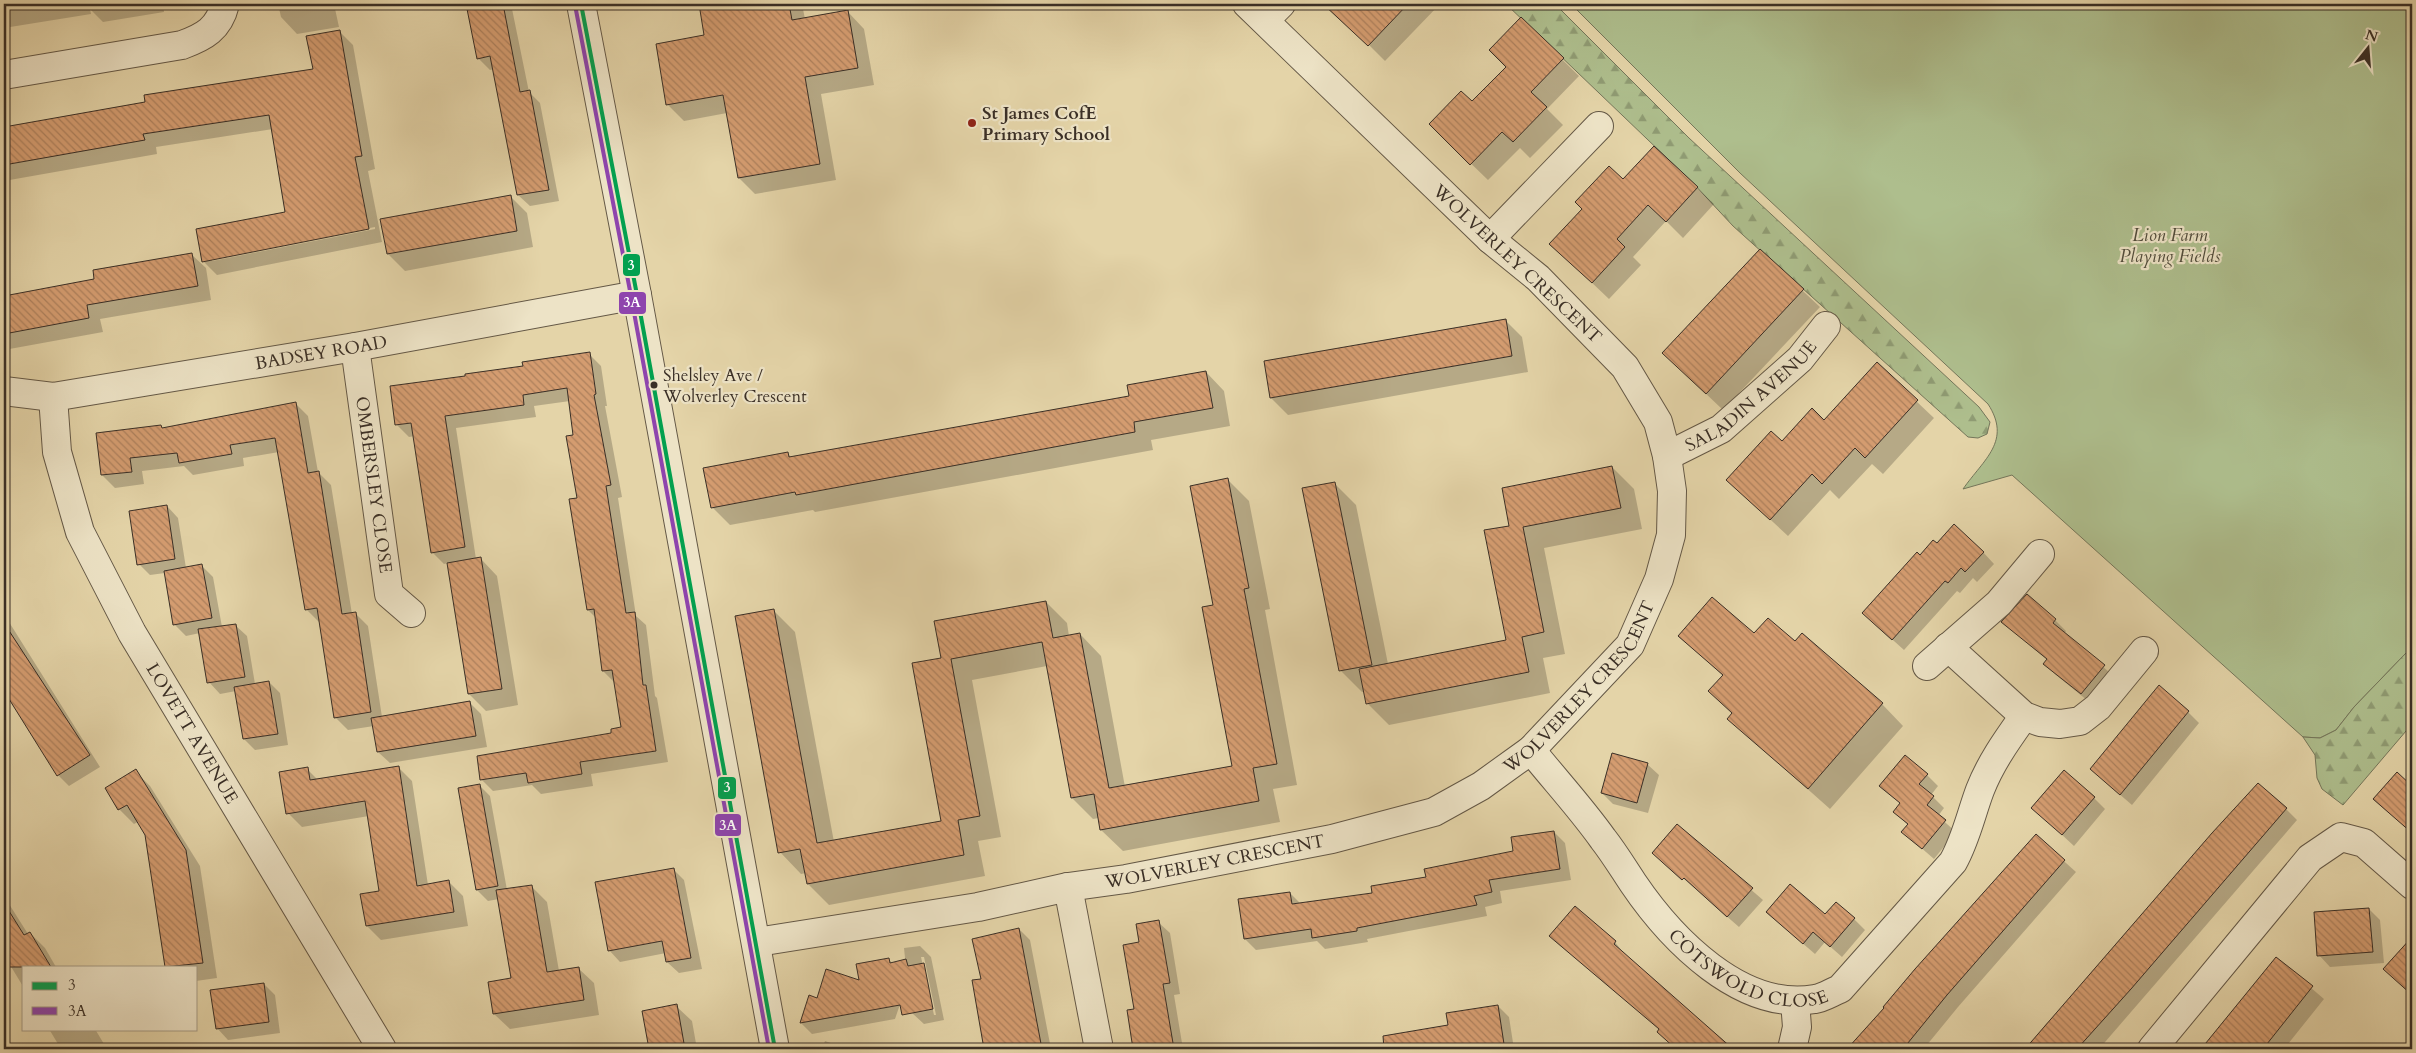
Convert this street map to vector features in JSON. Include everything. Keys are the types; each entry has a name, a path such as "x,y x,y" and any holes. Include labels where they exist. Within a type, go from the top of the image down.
{"street":[{"path":"4,75 182,45 206,36 223,12 225,4"},
{"path":"581,4 637,295 757,942 775,1049"},
{"name":"WOLVERLEY CRESCENT","path":"757,942 978,907 1068,887 1126,879 1332,839 1434,812 1481,786 1531,750 1630,645 1659,579 1671,535 1672,491 1667,456 1658,422 1625,367 1538,278 1490,239 1264,9"},
{"path":"1490,239 1599,126"},
{"name":"BADSEY ROAD","path":"4,391 53,397 354,347 637,295"},
{"name":"SALADIN AVENUE","path":"1667,456 1720,430 1800,359 1826,326"},
{"name":"OMBERSLEY CLOSE","path":"354,347 389,594 411,612"},
{"name":"LOVETT AVENUE","path":"53,397 57,452 80,532 132,633 382,1049"},
{"path":"1927,666 1999,603 2040,554"},
{"path":"1955,640 2024,716 2040,722 2060,724 2080,721 2094,710 2144,650"},
{"name":"COTSWOLD CLOSE","path":"1531,750 1583,811 1633,884 1682,942 1721,974 1749,991 1795,1001 1818,999 1840,989 1953,862 1964,843 1980,791 1994,760 2024,716"},
{"path":"2152,1049 2310,858 2341,838 2364,843 2412,885"},
{"path":"1068,887 1099,1049"},
{"path":"1792,1049 1797,1027 1795,1001"}],"green space":[{"path":"1506,4 1555,4 1689,138 1979,407 1990,422 1987,434 1978,438 1968,437 1733,226 1693,183"},
{"name":"Lion Farm Playing Fields","path":"1571,4 2412,4 2412,649 2354,707 2336,730 2320,738 2303,737 2012,475 1963,489 1986,459 1996,439 1995,417 1988,404 1740,173"},
{"path":"2412,649 2412,724 2343,805 2322,789 2317,778 2315,755 2303,737 2320,738 2336,730 2354,707"}],"building":[{"path":"466,4 503,4 520,92 530,90 549,190 517,195 490,56 477,59"},
{"path":"699,4 789,4 792,20 848,10 858,68 805,77 820,164 738,178 723,95 666,105 656,44 704,35"},
{"path":"1323,4 1408,4 1368,46"},
{"path":"1521,17 1564,58 1531,92 1547,107 1513,142 1502,132 1470,165 1429,124 1461,91 1472,101 1506,67 1489,50"},
{"path":"340,30 362,156 355,157 369,229 202,262 196,229 285,212 269,115 143,134 145,140 4,165 4,127 145,102 144,95 313,69 306,36"},
{"path":"1654,146 1698,187 1666,222 1648,205 1617,239 1625,247 1592,283 1549,244 1582,209 1575,202 1609,166 1623,179"},
{"path":"511,195 517,231 387,254 380,219"},
{"path":"1760,249 1804,289 1706,394 1662,353"},
{"path":"192,253 198,286 87,305 89,318 4,334 4,296 94,279 93,270"},
{"path":"1506,319 1512,356 1270,398 1264,361"},
{"path":"590,352 596,394 594,395 611,485 606,486 626,613 635,612 643,685 646,685 656,751 580,762 582,774 528,783 526,773 480,780 477,756 611,733 611,729 621,727 612,670 602,671 594,609 587,610 569,499 577,498 566,436 573,435 567,388 523,395 524,405 445,416 465,547 431,553 411,423 395,425 390,386 465,376 465,374 523,366 522,362"},
{"path":"1877,362 1918,400 1865,458 1855,448 1822,484 1812,474 1770,520 1726,480 1771,431 1782,441 1812,408 1824,420"},
{"path":"1206,371 1213,408 1134,422 1135,432 796,495 795,492 711,508 703,468 788,452 789,457 1129,396 1127,385"},
{"path":"296,402 308,473 319,471 342,614 356,612 371,712 334,718 317,608 305,610 275,438 230,445 232,454 179,463 177,453 130,458 132,472 101,475 96,433 161,425 162,428"},
{"path":"1612,466 1621,508 1523,527 1544,632 1522,637 1529,672 1366,704 1359,669 1506,640 1484,530 1509,526 1502,488"},
{"path":"1228,478 1249,588 1244,589 1277,764 1253,768 1259,801 1100,830 1094,794 1071,798 1042,642 951,659 980,816 958,820 964,855 807,884 800,849 778,853 735,616 774,609 817,843 941,821 912,663 941,658 934,621 1046,601 1053,638 1080,633 1109,788 1232,766 1202,607 1213,605 1190,486"},
{"path":"1335,482 1372,665 1339,671 1302,488"},
{"path":"167,505 175,559 137,565 129,511"},
{"path":"1954,524 1984,552 1965,572 1961,568 1948,583 1945,581 1892,640 1862,613 1917,552 1920,555 1933,540 1937,543"},
{"path":"481,557 502,689 468,694 447,563"},
{"path":"202,564 212,618 173,625 164,571"},
{"path":"2027,594 2056,619 2053,623 2105,665 2081,694 2043,664 2047,659 2001,622"},
{"path":"1712,597 1754,633 1768,618 1795,641 1802,633 1883,703 1808,789 1727,719 1732,713 1708,691 1723,675 1678,636"},
{"path":"4,623 90,755 57,776 4,691"},
{"path":"236,624 245,677 207,683 198,629"},
{"path":"269,681 278,734 243,739 234,687"},
{"path":"2159,685 2189,711 2120,795 2090,769"},
{"path":"470,701 476,736 377,752 371,718"},
{"path":"1612,753 1648,763 1637,803 1601,793"},
{"path":"1905,755 1928,774 1919,784 1934,796 1927,805 1946,820 1922,849 1901,832 1908,824 1893,812 1900,803 1879,786"},
{"path":"399,766 417,886 449,880 454,912 366,926 360,894 379,891 365,801 286,814 279,772 308,767 310,780"},
{"path":"136,769 186,850 203,963 165,966 145,835 127,805 118,810 105,788"},
{"path":"2064,770 2095,797 2062,835 2031,808"},
{"path":"2397,772 2412,786 2412,833 2373,799"},
{"path":"2258,783 2287,808 2131,989 2077,1049 2025,1049 2212,833"},
{"path":"480,784 498,886 476,890 458,788"},
{"path":"1677,824 1753,888 1727,917 1684,878 1682,880 1652,853"},
{"path":"1554,831 1560,869 1489,880 1492,892 1474,896 1477,905 1357,928 1357,931 1312,938 1311,929 1244,939 1238,899 1290,892 1292,904 1372,893 1371,886 1426,877 1424,869 1513,851 1511,837"},
{"path":"2036,834 2065,860 1947,995 1903,1049 1847,1049 1884,1008 1915,969"},
{"path":"674,868 691,958 666,962 662,941 608,951 595,882"},
{"path":"1790,884 1825,914 1836,902 1855,918 1830,947 1813,932 1803,944 1766,912"},
{"path":"532,885 547,972 579,967 584,1000 493,1014 488,982 511,978 496,890"},
{"path":"4,903 24,935 30,932 50,966 9,967 4,958"},
{"path":"1575,906 1616,941 1614,944 1733,1049 1676,1049 1657,1032 1659,1029 1549,936"},
{"path":"2369,908 2373,952 2317,956 2314,912"},
{"path":"1159,920 1170,983 1163,984 1174,1049 1133,1049 1127,1010 1134,1009 1123,945 1139,942 1136,924"},
{"path":"1019,928 1042,1049 984,1049 972,980 981,979 972,939"},
{"path":"2412,937 2412,995 2383,969"},
{"path":"2276,957 2313,986 2263,1049 2201,1049"},
{"path":"889,958 890,963 906,959 908,966 924,963 933,1009 902,1015 900,1005 800,1023 809,995 817,998 826,969 859,980 856,964"},
{"path":"264,983 269,1022 216,1029 210,990"},
{"path":"677,1004 685,1049 649,1049 642,1011"},
{"path":"1498,1005 1504,1044 1470,1049 1384,1049 1383,1036 1448,1025 1446,1013"}],"transit line":[{"name":"3","path":"581,4 637,295 775,1049"},
{"name":"3A","path":"575,5 631,296 769,1049"}],"place":[{"name":"St James CofE Primary School","path":"972,123"},
{"name":"Shelsley Ave / Wolverley Crescent","path":"654,385"}]}
